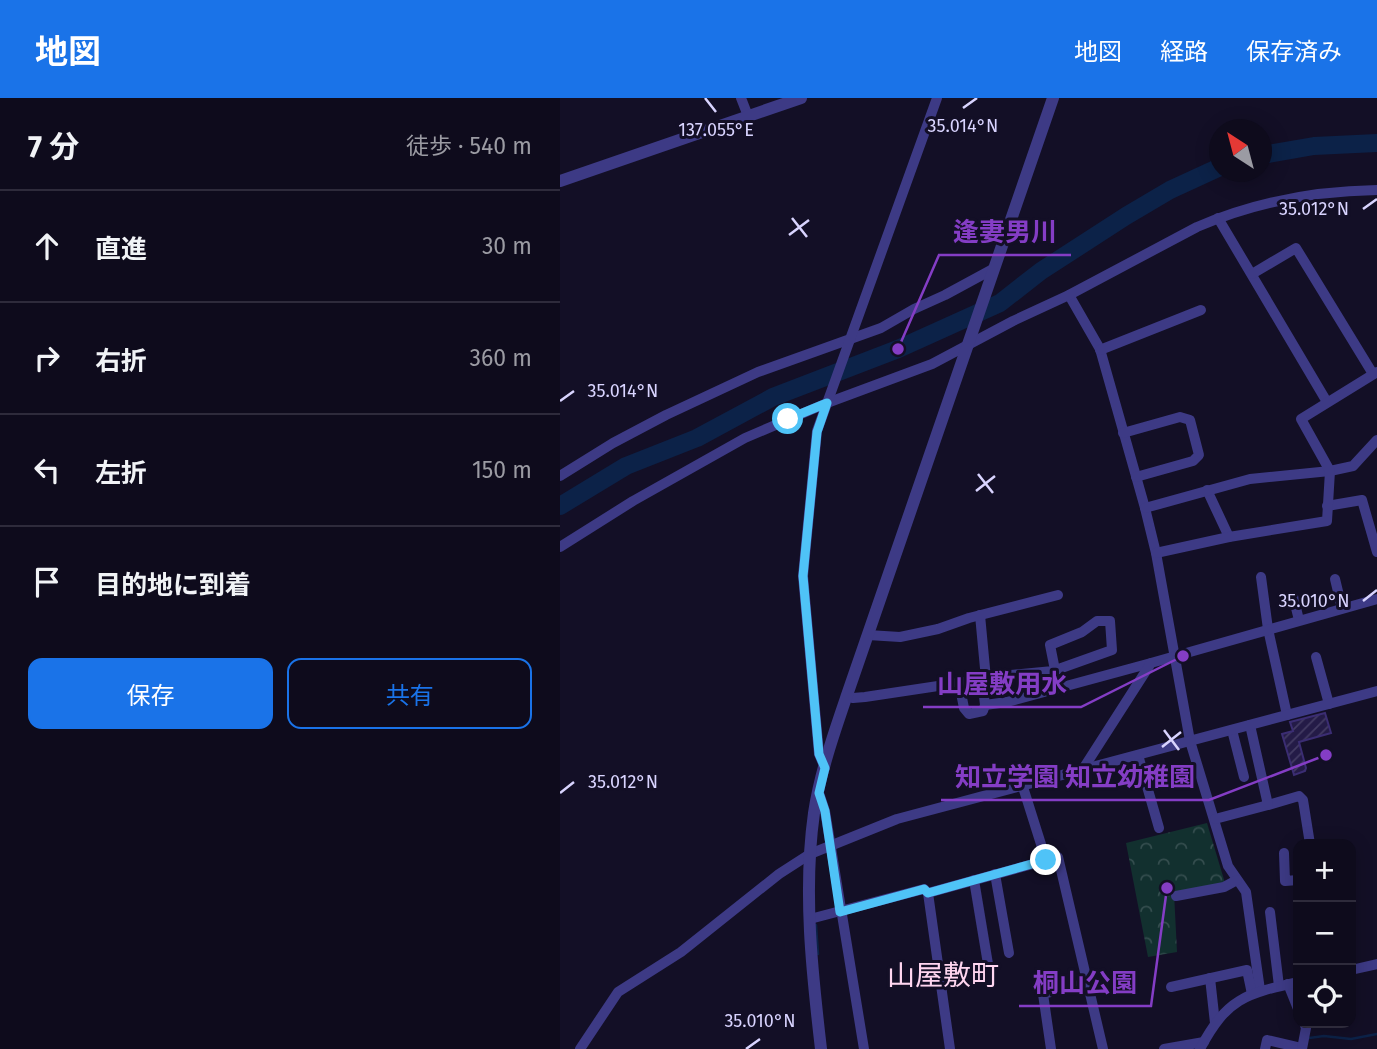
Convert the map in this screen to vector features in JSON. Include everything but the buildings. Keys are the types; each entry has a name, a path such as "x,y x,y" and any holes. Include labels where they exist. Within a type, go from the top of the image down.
{"street":[{"path":"741,98 748,117"},
{"path":"560,181 801,98"},
{"path":"825,768 819,754 803,576 817,432 937,98"},
{"path":"821,1049 810,919 810,854 825,768 847,695 1053,98"},
{"path":"560,547 633,501 745,438 827,401 932,364 969,342 1069,295 1197,227 1218,218 1304,195 1377,191"},
{"path":"1218,218 1327,402"},
{"path":"1156,553 1228,537 1327,522 1330,471 1301,419 1375,373 1296,248 1252,274"},
{"path":"560,476 613,443 676,410 758,372 848,344 896,321 914,309 992,273"},
{"path":"1069,295 1100,350 1145,508 1156,553 1190,741 1227,866 1246,892 1256,992"},
{"path":"1100,350 1201,310"},
{"path":"1123,433 1180,417 1190,420 1199,455 1193,461 1136,477"},
{"path":"1145,508 1250,479 1353,466 1373,455 1377,440"},
{"path":"1208,490 1228,537"},
{"path":"1327,506 1362,500 1377,552"},
{"path":"1261,577 1268,628 1287,715"},
{"path":"1335,579 1342,608"},
{"path":"868,635 900,638 1058,595"},
{"path":"1293,596 1298,620"},
{"path":"985,705 1007,702 1377,599"},
{"path":"959,684 964,708 969,713 983,711 985,705 980,615"},
{"path":"847,695 853,698 865,697 1055,670 1112,650 1110,621 1097,621 1082,632 1050,645 1055,670"},
{"path":"1317,657 1329,704"},
{"path":"1083,769 1151,663"},
{"path":"580,1049 618,992 681,952 779,874 810,854 897,820 1377,691"},
{"path":"1250,725 1268,805"},
{"path":"1232,730 1244,777"},
{"path":"1138,755 1159,828"},
{"path":"1023,784 1046,860"},
{"path":"819,793 825,811 864,1049"},
{"path":"1215,819 1299,796 1303,800 1309,839"},
{"path":"1284,853 1285,881 1293,880"},
{"path":"928,893 1058,857 1104,1049"},
{"path":"995,874 1009,953"},
{"path":"974,880 988,964"},
{"path":"1176,896 1223,887 1237,880"},
{"path":"810,919 924,889 928,893 950,1049"},
{"path":"1164,1049 1202,1045 1215,1023 1240,999 1289,984 1270,912"},
{"path":"1356,969 1377,964"},
{"path":"1171,987 1247,970 1256,992"},
{"path":"1210,978 1215,1023"},
{"path":"1051,1049 1043,993 1087,983"},
{"path":"1265,1049 1267,1040 1302,1048 1306,1028"}],"green space":[{"path":"1207,823 1225,883 1174,893 1177,952 1148,957 1126,843"}],"waterway":[{"path":"1272,153 1314,146 1377,143"},
{"path":"560,506 626,466 697,438 773,397 898,349 1000,303 1041,271 1126,216 1170,190 1209,172"},
{"path":"816,925 818,954"},
{"path":"1309,1038 1324,1036 1351,1039 1377,1034"}],"place":[{"name":"逢妻男川","path":"898,349"},
{"name":"山屋敷用水","path":"1183,656"},
{"name":"知立学園 知立幼稚園","path":"1326,755"},
{"name":"桐山公園","path":"1167,888"}],"district":[{"name":"山屋敷町","path":"943,975"}],"route":[{"path":"788,419 827,403 817,432 803,576 819,754 825,768 819,793 825,811 840,912 924,889 928,893 1046,860"}]}
